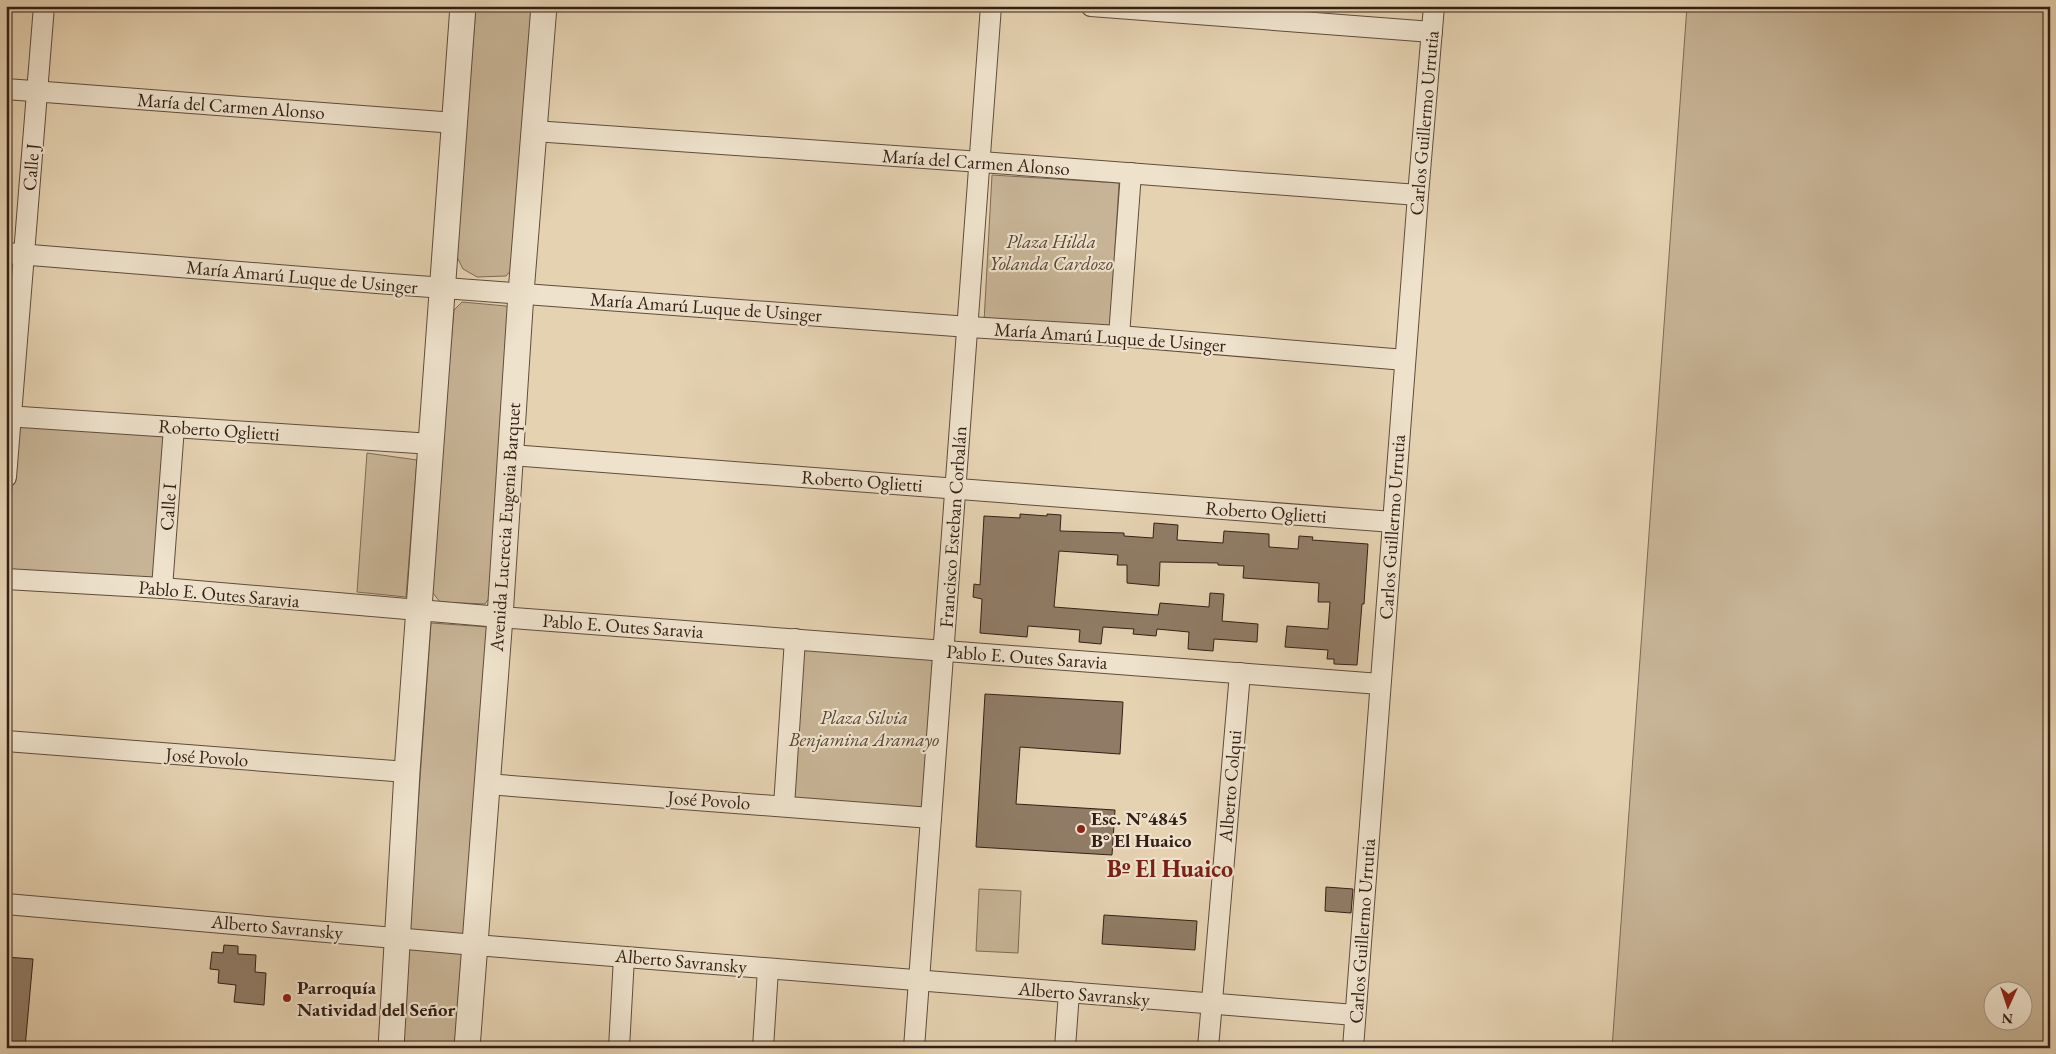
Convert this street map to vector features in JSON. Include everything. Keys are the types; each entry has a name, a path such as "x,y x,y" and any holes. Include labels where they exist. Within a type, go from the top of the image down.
{"street":[{"name":"Calle J","path":"6,476 15,254 38,91 44,6"},
{"path":"391,1048 407,772 444,288 463,6"},
{"name":"Avenida Lucrecia Eugenia Barquet","path":"467,1048 500,617 521,293 544,6"},
{"name":"Francisco Esteban Corbalán","path":"914,1048 981,162 991,6"},
{"path":"1091,6 1432,32"},
{"name":"Carlos Guillermo Urrutia","path":"1353,1048 1434,6"},
{"name":"María del Carmen Alonso","path":"6,89 455,123"},
{"name":"María del Carmen Alonso","path":"534,131 1418,195"},
{"path":"1119,336 1131,173"},
{"name":"María Amarú Luque de Usinger","path":"15,254 968,327 1119,336 1405,360"},
{"name":"Roberto Oglietti","path":"9,416 432,444"},
{"name":"Calle I","path":"162,588 174,427"},
{"name":"Roberto Oglietti","path":"510,455 1393,522"},
{"name":"Pablo E. Outes Saravia","path":"6,579 162,588 420,611 1380,684"},
{"path":"784,806 795,640"},
{"name":"Alberto Colqui","path":"1208,1048 1240,673"},
{"name":"José Povolo","path":"6,741 407,772"},
{"name":"José Povolo","path":"486,784 931,818"},
{"name":"Alberto Savransky","path":"6,904 476,945 1355,1015"},
{"path":"619,1048 624,957"},
{"path":"763,1048 768,968"},
{"path":"1065,1048 1069,992"}],"green space":[{"path":"476,6 538,6 519,261 506,276 477,277 463,269 456,255"},
{"path":"1687,6 2050,6 2050,1048 1612,1048"},
{"name":"Plaza Hilda Yolanda Cardozo","path":"992,175 1119,183 1110,329 984,322"},
{"path":"462,302 506,306 514,314 492,594 485,604 440,602 429,588 454,310"},
{"path":"17,424 167,435 155,581 6,569"},
{"path":"367,453 417,460 406,597 357,592"},
{"path":"431,623 488,627 455,1048 401,1048"},
{"name":"Plaza Silvia Benjamina Aramayo","path":"795,639 944,651 931,818 784,806"},
{"path":"979,889 1021,891 1018,953 976,951"}],"building":[{"path":"1020,514 1061,515 1060,531 1124,533 1124,536 1153,538 1154,523 1178,525 1177,540 1223,543 1224,531 1269,534 1269,547 1298,549 1299,536 1313,537 1312,540 1368,544 1357,665 1334,664 1334,659 1327,659 1328,650 1285,647 1287,626 1328,629 1330,602 1318,602 1319,583 1243,578 1244,566 1218,565 1218,563 1160,562 1159,586 1127,583 1127,565 1117,565 1118,555 1059,551 1054,607 1158,615 1160,603 1209,607 1210,593 1224,594 1222,621 1258,624 1257,642 1214,639 1213,651 1188,649 1189,632 1157,629 1156,636 1133,634 1134,629 1103,627 1101,644 1079,642 1080,630 1028,626 1027,637 980,633 982,599 973,597 974,584 980,585 984,516 1020,518"},
{"path":"985,694 1123,702 1120,754 1020,747 1016,804 1115,810 1112,855 976,847"},
{"path":"1326,887 1353,889 1351,913 1325,911"},
{"path":"1104,915 1197,921 1195,950 1102,944"},
{"path":"224,945 238,946 238,954 256,955 255,972 266,973 264,1005 234,1002 236,985 218,983 219,970 210,969 212,952 223,953"},
{"path":"6,957 33,959 25,1048 6,1048"}],"place":[{"name":"Esc. N°4845 B° El Huaico","path":"1081,829"},
{"name":"Parroquía Natividad del Señor","path":"287,998"}],"district":[{"name":"Bº El Huaico","path":"1170,868"}]}
